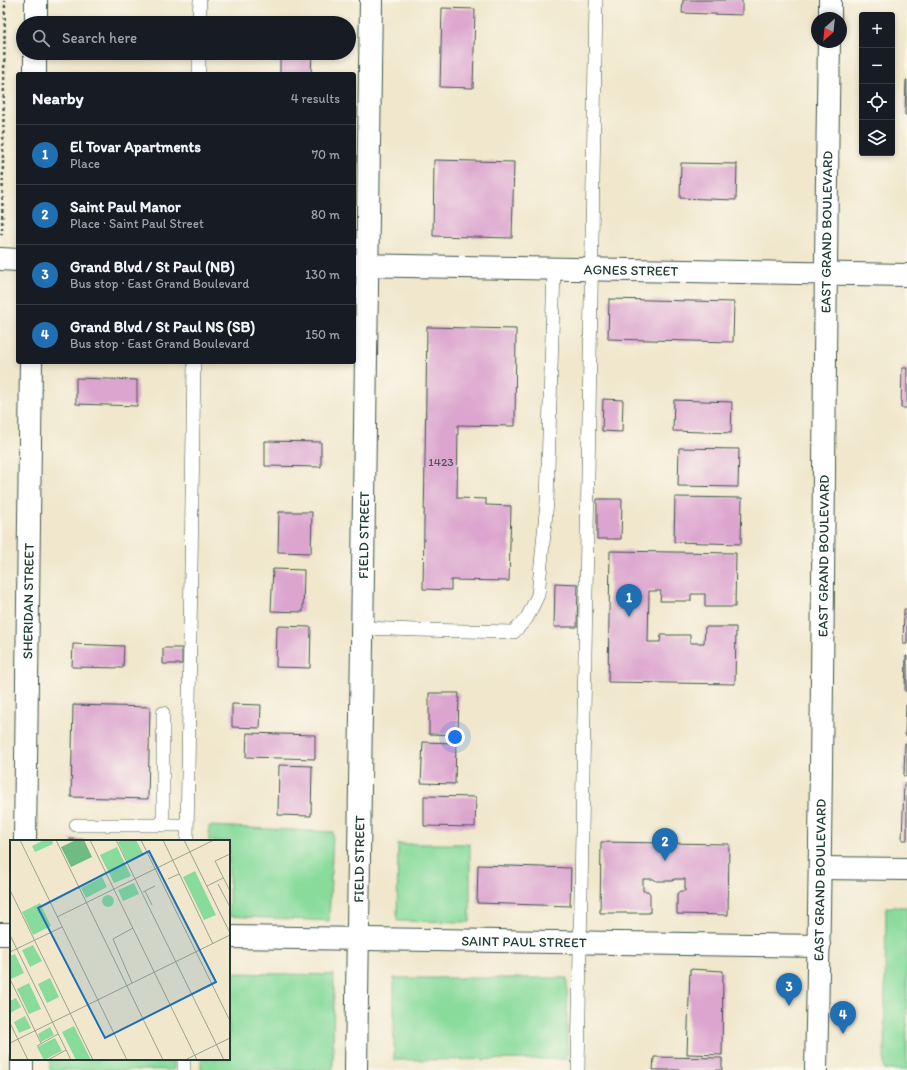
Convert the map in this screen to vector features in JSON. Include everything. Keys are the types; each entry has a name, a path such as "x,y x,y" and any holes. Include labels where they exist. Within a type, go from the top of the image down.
{"street":[{"path":"36,0 36,16"},
{"name":"FIELD STREET","path":"356,1070 363,628 361,265 371,0"},
{"path":"830,0 830,12"},
{"name":"EAST GRAND BOULEVARD","path":"816,1070 820,868 825,273 829,48"},
{"path":"35,60 35,72"},
{"path":"0,259 16,260"},
{"name":"AGNES STREET","path":"361,265 907,275"},
{"name":"SHERIDAN STREET","path":"25,840 31,364"},
{"path":"820,868 907,869"},
{"name":"SAINT PAUL STREET","path":"230,937 819,946"}],"lane":[{"path":"199,16 200,0"},
{"path":"578,1070 590,269 596,0"},
{"path":"199,60 199,72"},
{"path":"363,628 514,632 527,618 538,595 547,502 554,268"},
{"path":"187,840 194,364"},
{"path":"162,825 163,713"},
{"path":"76,825 188,825"}],"path":[{"path":"0,234 2,234 6,0"}],"green space":[{"path":"209,826 333,832 329,921 230,916 230,840 209,840"},
{"path":"398,844 470,844 470,922 397,921"},
{"path":"886,907 907,907 907,1070 884,1070"},
{"path":"230,973 334,975 333,1070 201,1070 201,1060 230,1060"},
{"path":"394,978 567,978 567,1059 394,1060"},
{"path":"50,1060 174,1062 174,1070 50,1070"}],"building":[{"path":"683,0 742,0 742,15 682,13"},
{"path":"442,8 475,9 473,88 440,87"},
{"path":"280,60 312,60 311,72 280,72"},
{"path":"906,80 907,115 905,115"},
{"path":"434,160 514,162 512,238 433,236"},
{"path":"681,163 737,164 736,200 680,198"},
{"path":"609,299 734,302 733,342 608,339"},
{"path":"427,327 516,329 515,426 458,425 457,498 486,499 486,505 511,506 509,581 451,580 451,590 423,589"},
{"path":"902,368 907,368 907,408 901,408"},
{"path":"76,378 137,380 137,406 76,404"},
{"path":"603,399 623,400 622,432 602,431"},
{"path":"674,400 732,402 731,433 673,431"},
{"path":"265,441 321,442 321,467 265,466"},
{"path":"679,448 739,449 738,487 678,486"},
{"path":"675,497 742,498 741,544 674,542"},
{"path":"597,499 622,499 621,539 597,539"},
{"path":"279,512 312,512 311,553 278,552"},
{"path":"610,551 736,553 735,607 705,607 705,594 691,594 691,601 660,601 661,591 649,591 648,642 660,642 661,635 690,635 690,643 704,643 705,627 736,627 735,684 608,682"},
{"path":"273,569 304,570 303,612 271,611"},
{"path":"555,583 578,584 577,627 554,627"},
{"path":"904,609 907,609 907,644 903,644"},
{"path":"277,626 311,627 310,668 276,667"},
{"path":"73,644 124,646 123,668 72,667"},
{"path":"163,648 182,648 182,664 163,664"},
{"path":"906,656 907,691 905,691"},
{"path":"429,693 459,693 458,735 429,734"},
{"path":"232,704 261,705 260,728 232,727"},
{"path":"73,705 150,707 148,799 71,797"},
{"path":"906,705 907,735 905,735"},
{"path":"247,733 315,735 315,759 246,757"},
{"path":"423,742 456,743 455,784 421,783"},
{"path":"905,743 907,743 907,776 904,776"},
{"path":"279,765 312,766 311,816 278,815"},
{"path":"904,784 907,784 907,840 902,840"},
{"path":"424,796 476,797 475,827 424,826"},
{"path":"70,839 92,840 70,840"},
{"path":"601,842 729,844 728,915 677,914 677,894 680,891 685,891 685,879 656,881 654,879 643,879 643,891 648,891 650,894 650,913 600,913"},
{"path":"478,865 571,868 570,906 477,903"},
{"path":"690,969 723,971 722,1055 687,1054"},
{"path":"654,1057 722,1058 722,1070 653,1070"}],"place":[{"name":"El Tovar Apartments","path":"629,617"},
{"name":"Saint Paul Manor","path":"665,861"},
{"name":"Grand Blvd / St Paul (NB)","path":"789,1006"},
{"name":"Grand Blvd / St Paul NS (SB)","path":"843,1034"}]}
